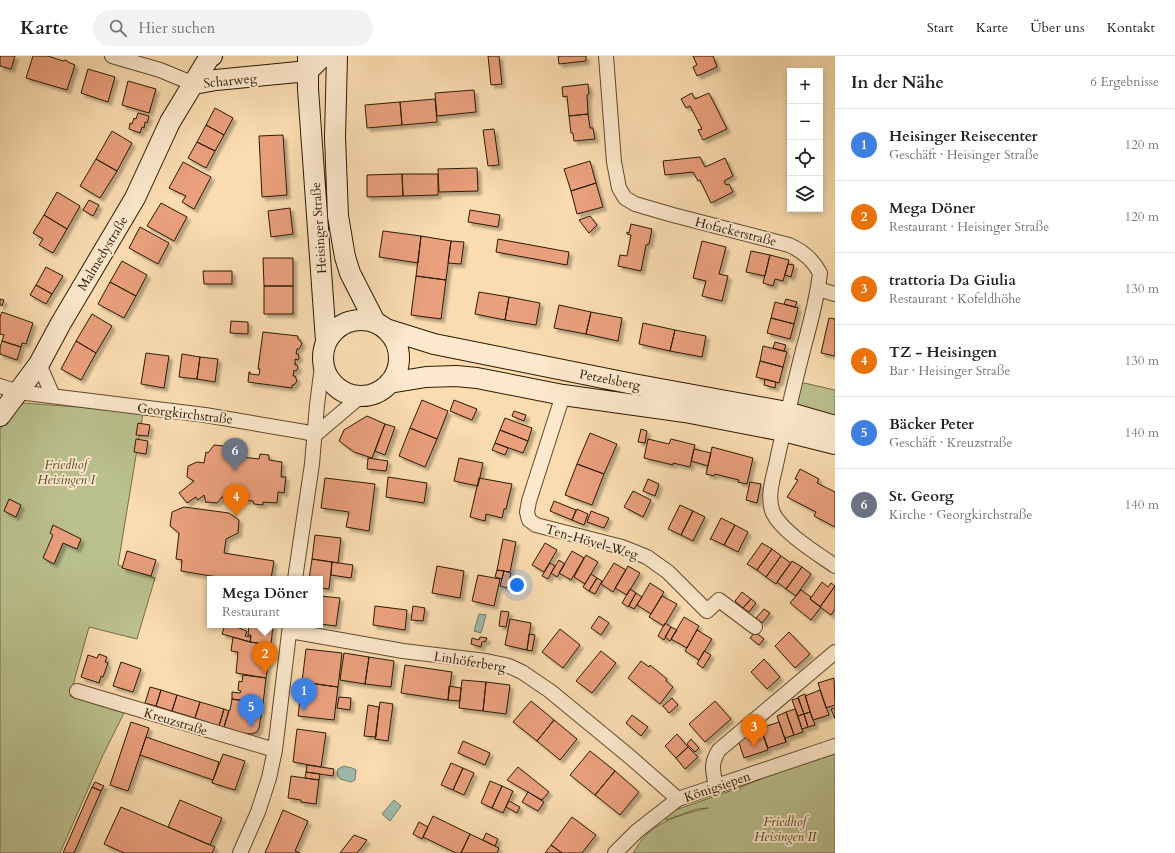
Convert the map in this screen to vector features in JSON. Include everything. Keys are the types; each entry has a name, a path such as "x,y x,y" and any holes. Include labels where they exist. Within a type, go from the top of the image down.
{"main road":[{"path":"194,84 211,56"},
{"path":"308,64 323,56 337,64"},
{"name":"Scharweg","path":"194,84 308,64"},
{"name":"Heisinger Straße","path":"308,64 308,89 326,342"},
{"name":"Heisinger Straße","path":"337,64 336,163 338,216 341,236 345,258 350,272 381,326 395,341 399,356 397,370 389,384"},
{"name":"Malmedystraße","path":"0,416 9,389 39,364 68,311 135,198 170,122 194,84"},
{"path":"381,326 365,319 356,319 346,322 338,327 331,333 326,342 322,355 322,366 334,385 346,393 362,396 377,393 389,384"},
{"name":"Petzelsberg","path":"381,326 434,344 633,384 785,422 835,444"},
{"name":"Petzelsberg","path":"389,384 426,377 456,376 477,378 563,395 685,412 835,426"}],"street":[{"name":"Scharweg","path":"112,56 160,70 194,84"},
{"name":"Hofackerstraße","path":"606,56 614,162 617,182 622,196 635,204 795,248 810,258 820,273 818,289 785,422 770,499 773,513 779,523 835,566"},
{"path":"818,289 835,294"},
{"path":"39,364 53,396"},
{"path":"295,576 316,434 317,405 322,366"},
{"name":"Georgkirchstraße","path":"9,389 205,415 316,434"},
{"name":"Ten-Hövel-Weg","path":"563,395 529,501 527,512 529,520 536,525 622,547 647,557 668,572 707,611 719,600 755,627"},
{"path":"316,434 362,396"},
{"path":"240,853 264,796 269,778 275,750 290,628"},
{"name":"Linhöferberg","path":"290,628 403,651 486,661 509,666 522,672 550,691 629,756 678,799"},
{"path":"716,787 712,766 713,758 719,750 835,652"},
{"name":"Kreuzstraße","path":"77,691 275,750"},
{"name":"Königsiepen","path":"615,853 637,831 678,799 835,746"}],"green space":[{"path":"800,382 835,390 835,423 792,408"},
{"name":"Friedhof Heisingen I","path":"22,403 143,413 118,565 155,578 137,639 89,627 70,696 124,713 103,755 60,853 0,853 0,429 17,406"},
{"name":"Friedhof Heisingen II","path":"835,754 835,853 633,853 652,829 683,815 708,808 697,809 666,820 665,816 678,809 739,788 772,774"}],"shaded area":[{"path":"479,614 486,615 481,633 474,631"},
{"path":"344,766 356,770 355,780 351,782 340,779 337,774 338,769"},
{"path":"394,800 401,806 390,821 382,814"}],"building":[{"path":"0,56 15,56 11,69 0,66"},
{"path":"33,56 48,56 63,61 66,60 75,65 67,90 26,78"},
{"path":"488,56 499,56 502,84 491,85"},
{"path":"558,56 586,56 586,61 559,64"},
{"path":"693,56 713,56 717,67 697,76 693,67 697,65"},
{"path":"88,69 115,77 108,102 81,93"},
{"path":"128,81 156,89 149,113 122,105"},
{"path":"588,84 588,114 569,116 567,96 563,97 562,87"},
{"path":"474,90 476,112 437,116 435,93"},
{"path":"692,93 695,99 709,93 727,129 703,140 698,130 702,129 690,106 686,108 681,99"},
{"path":"435,99 437,122 402,125 400,102"},
{"path":"400,102 402,125 367,128 365,105"},
{"path":"215,108 233,118 224,135 206,125"},
{"path":"138,113 149,116 147,123 145,122 144,128 142,127 140,133 129,129 130,123 132,124 134,118 136,119"},
{"path":"588,114 590,128 593,128 595,139 574,141 573,133 571,133 569,116"},
{"path":"206,125 224,135 215,151 197,142"},
{"path":"494,129 499,165 488,166 483,130"},
{"path":"112,131 132,143 117,171 96,159"},
{"path":"283,135 287,195 262,197 259,136"},
{"path":"197,142 215,151 206,168 188,158"},
{"path":"700,157 705,167 725,158 733,176 724,181 726,185 729,184 733,192 711,203 700,180 698,181 693,172 665,175 663,161"},
{"path":"96,159 117,171 100,198 80,186"},
{"path":"590,161 596,183 571,191 564,169"},
{"path":"183,162 211,177 194,209 182,202 186,196 169,188"},
{"path":"477,168 478,191 439,192 438,169"},
{"path":"402,174 403,196 367,197 367,175"},
{"path":"402,174 438,174 438,195 403,196"},
{"path":"596,183 603,207 577,214 571,191"},
{"path":"57,192 80,206 67,229 44,215"},
{"path":"89,200 99,205 93,216 83,210"},
{"path":"161,203 187,217 174,241 147,226"},
{"path":"290,208 293,234 271,237 268,211"},
{"path":"470,210 500,215 498,227 468,222"},
{"path":"44,215 67,229 53,253 39,245 43,239 33,233"},
{"path":"590,216 597,225 589,233 579,220"},
{"path":"631,224 652,229 649,244 646,245 641,271 618,266 620,255 627,256 631,235 627,234 627,232 629,233"},
{"path":"140,227 169,243 158,264 129,248"},
{"path":"383,231 421,236 418,263 379,257"},
{"path":"421,236 451,241 446,280 416,276"},
{"path":"498,239 569,252 567,265 496,252"},
{"path":"451,241 464,242 461,264 448,263"},
{"path":"702,241 726,247 719,274 728,276 722,301 702,296 706,281 693,278"},
{"path":"751,251 770,255 765,276 746,272"},
{"path":"770,255 789,260 783,281 775,279 773,286 763,283"},
{"path":"263,258 293,258 293,286 264,286"},
{"path":"122,261 147,275 136,296 110,282"},
{"path":"788,264 794,265 791,277 785,275"},
{"path":"46,267 63,276 52,294 36,285"},
{"path":"203,271 232,271 232,284 204,284"},
{"path":"416,276 446,280 441,319 411,315"},
{"path":"110,282 136,296 124,318 98,304"},
{"path":"36,285 52,294 46,304 30,295"},
{"path":"264,286 293,286 293,314 264,314"},
{"path":"479,292 509,297 505,320 475,314"},
{"path":"509,297 540,303 536,325 505,320"},
{"path":"0,299 4,300 2,306 0,305"},
{"path":"786,299 797,302 795,307 784,304"},
{"path":"775,302 798,308 794,324 771,318"},
{"path":"559,305 591,312 586,334 554,328"},
{"path":"2,312 33,323 26,344 22,343 21,347 2,341 4,335 0,334 0,317"},
{"path":"591,312 622,318 618,341 586,334"},
{"path":"92,314 112,326 96,353 76,341"},
{"path":"771,318 794,324 790,339 767,333"},
{"path":"829,318 835,319 835,356 821,353"},
{"path":"231,321 248,322 248,334 230,333"},
{"path":"643,323 675,330 670,351 639,344"},
{"path":"675,330 706,336 702,357 670,351"},
{"path":"263,332 298,336 298,339 302,344 299,349 297,349 296,354 298,354 299,357 298,360 295,359 295,365 297,365 298,368 296,371 294,370 293,376 295,376 297,381 294,385 292,385 292,388 248,382 249,372 250,374 259,375 260,369 258,369"},
{"path":"2,341 21,347 17,360 0,354"},
{"path":"76,341 96,353 81,380 61,369"},
{"path":"775,342 786,345 784,351 773,348"},
{"path":"763,346 787,352 783,367 760,361"},
{"path":"146,353 169,356 164,388 141,384"},
{"path":"182,354 200,357 197,379 179,377"},
{"path":"200,357 218,359 215,382 197,379"},
{"path":"760,361 783,367 779,383 756,377"},
{"path":"765,379 776,382 775,388 764,385"},
{"path":"422,400 448,411 437,439 410,428"},
{"path":"454,400 477,409 472,420 450,411"},
{"path":"514,411 526,415 524,421 512,416"},
{"path":"367,416 385,424 372,458 354,452 339,441 344,430"},
{"path":"505,418 532,428 528,441 500,430"},
{"path":"138,423 150,425 148,436 136,435"},
{"path":"385,424 395,427 385,455 375,451"},
{"path":"410,428 437,439 425,467 399,456"},
{"path":"641,429 647,431 645,443 638,442"},
{"path":"500,430 528,441 523,453 495,443"},
{"path":"590,433 617,444 604,474 577,464"},
{"path":"136,439 148,441 146,454 134,452"},
{"path":"648,439 669,444 671,439 695,445 690,467 673,463 673,465 644,458"},
{"path":"495,443 508,448 505,455 492,450"},
{"path":"214,445 224,446 227,455 259,459 260,454 269,455 269,460 282,462 281,477 286,477 284,493 278,492 277,503 263,502 263,505 254,504 253,501 222,497 217,503 206,503 204,495 198,500 196,497 187,503 179,493 194,481 187,477 188,466 197,462 204,463 206,452 208,453"},
{"path":"712,447 753,458 747,484 738,482 739,480 715,474 714,476 706,474"},
{"path":"694,449 711,453 708,466 691,461"},
{"path":"368,458 388,461 386,471 367,469"},
{"path":"459,458 483,463 478,486 454,481"},
{"path":"577,464 604,474 592,505 565,495"},
{"path":"800,469 819,479 817,483 835,492 835,527 814,516 816,512 787,497 798,480 795,479"},
{"path":"388,477 427,483 424,503 386,497"},
{"path":"325,478 375,484 369,531 346,527 349,512 321,508"},
{"path":"479,478 512,484 506,509 504,509 502,518 486,514 485,521 470,517"},
{"path":"648,479 659,484 655,496 643,491"},
{"path":"750,482 761,484 757,503 746,500"},
{"path":"633,491 651,500 643,517 624,507"},
{"path":"9,499 21,505 16,517 4,511"},
{"path":"554,501 576,510 572,520 550,511"},
{"path":"680,505 693,511 681,535 668,529"},
{"path":"184,507 229,513 239,520 238,533 226,539 224,553 274,561 272,576 211,576 181,571 182,560 176,559 179,533 170,526 172,512"},
{"path":"577,509 588,514 584,525 572,520"},
{"path":"591,511 609,518 604,528 587,522"},
{"path":"693,511 705,517 693,541 681,535"},
{"path":"721,518 735,525 724,545 711,539 710,540"},
{"path":"53,525 81,539 77,549 63,543 54,564 43,558 53,535 50,533"},
{"path":"735,525 748,532 738,552 724,545"},
{"path":"315,535 341,538 338,563 312,559"},
{"path":"503,539 516,542 510,572 497,570"},
{"path":"545,543 557,550 544,572 532,565"},
{"path":"762,543 772,549 757,570 747,564"},
{"path":"772,549 781,556 766,577 757,570"},
{"path":"127,551 156,560 151,576 122,568"},
{"path":"572,551 584,558 571,580 559,573"},
{"path":"586,555 598,562 585,584 574,577"},
{"path":"781,556 791,563 776,584 766,577"},
{"path":"312,559 332,562 329,589 323,588 323,576 309,576"},
{"path":"559,560 565,564 557,577 551,573"},
{"path":"792,561 802,567 786,589 777,582"},
{"path":"332,562 353,565 351,578 331,575"},
{"path":"550,563 555,566 548,579 542,576"},
{"path":"614,563 626,570 613,592 601,584"},
{"path":"437,566 464,571 460,598 432,593"},
{"path":"628,566 640,573 627,595 615,588"},
{"path":"802,567 811,574 796,596 786,589"},
{"path":"497,570 504,571 502,579 495,577"},
{"path":"504,571 511,573 507,588 500,586"},
{"path":"591,574 597,578 589,591 583,587"},
{"path":"478,575 500,579 494,606 472,601"},
{"path":"597,578 602,581 595,594 589,591"},
{"path":"822,582 828,587 831,583 835,586 820,607 810,599"},
{"path":"650,583 664,592 651,614 637,605"},
{"path":"835,586 835,609 831,615 820,607"},
{"path":"630,589 636,593 628,607 622,603"},
{"path":"801,590 821,607 811,620 790,603"},
{"path":"742,592 751,599 743,608 735,601"},
{"path":"636,593 642,597 634,609 629,606"},
{"path":"323,596 340,598 336,626 323,624"},
{"path":"662,596 677,604 664,626 649,617"},
{"path":"751,599 756,603 749,612 743,608"},
{"path":"375,606 407,610 405,630 373,625"},
{"path":"413,606 425,608 423,621 411,620"},
{"path":"764,609 770,613 762,623 756,618"},
{"path":"501,611 509,612 506,627 499,626"},
{"path":"599,616 609,623 601,635 591,628"},
{"path":"684,617 699,626 687,648 671,639"},
{"path":"510,619 531,623 527,650 505,645"},
{"path":"665,623 671,627 664,640 658,636"},
{"path":"671,627 677,630 670,641 665,637"},
{"path":"224,628 239,628 247,631 245,636 251,637 250,642 222,634"},
{"path":"249,628 273,628 271,645 250,642 251,635 248,635"},
{"path":"560,629 580,645 563,668 542,652"},
{"path":"697,630 712,639 699,660 685,651"},
{"path":"755,632 764,639 759,645 750,638"},
{"path":"789,632 810,654 795,668 775,646"},
{"path":"529,634 535,635 532,651 527,650"},
{"path":"233,637 250,642 271,645 266,678 236,673 238,652 231,651"},
{"path":"480,637 487,638 486,641 482,642 481,647 471,644 472,638 479,640"},
{"path":"306,649 342,653 338,687 302,682"},
{"path":"601,651 616,663 592,693 576,681"},
{"path":"704,651 711,655 703,668 697,664"},
{"path":"344,653 369,657 365,684 340,680"},
{"path":"99,654 107,657 105,662 108,663 99,683 81,677 88,655 97,658"},
{"path":"369,657 394,661 391,687 365,684"},
{"path":"764,659 780,677 767,689 751,672"},
{"path":"641,661 649,667 650,665 667,679 666,681 673,687 660,704 628,678"},
{"path":"121,662 141,669 133,692 113,686"},
{"path":"405,665 452,672 448,700 401,693"},
{"path":"243,675 266,678 263,704 232,699 232,692 240,693 241,691 238,690 239,681 242,682"},
{"path":"834,678 835,705 826,708 818,683"},
{"path":"462,680 486,682 483,711 459,708"},
{"path":"302,682 338,687 334,720 298,716"},
{"path":"486,682 510,685 506,714 483,711"},
{"path":"449,686 461,688 460,701 448,700"},
{"path":"150,687 161,690 156,706 145,703"},
{"path":"161,690 177,695 172,711 156,706"},
{"path":"820,690 829,715 813,720 805,696"},
{"path":"805,694 810,712 804,714 798,697"},
{"path":"177,695 200,702 195,718 172,711"},
{"path":"339,697 351,698 350,710 337,708"},
{"path":"672,698 678,705 669,713 663,706"},
{"path":"798,698 804,714 798,716 792,700"},
{"path":"232,699 263,704 257,732 252,734 242,733 224,727"},
{"path":"531,701 554,720 537,741 513,722"},
{"path":"715,701 731,719 705,742 689,724"},
{"path":"200,702 224,709 219,726 195,718"},
{"path":"380,702 393,704 388,741 375,739"},
{"path":"368,705 379,707 376,737 364,736"},
{"path":"835,708 835,719 831,709"},
{"path":"224,709 229,711 224,727 219,726"},
{"path":"795,709 803,732 794,735 786,712"},
{"path":"786,712 794,735 785,738 786,742 777,716"},
{"path":"810,712 815,725 808,727 804,714"},
{"path":"804,714 808,727 802,729 798,716"},
{"path":"632,715 648,727 641,736 626,723"},
{"path":"554,720 577,739 560,760 537,741"},
{"path":"131,722 149,728 128,791 110,785"},
{"path":"779,722 786,742 768,748 761,728"},
{"path":"297,729 326,733 321,767 293,762"},
{"path":"762,732 768,750 744,758 738,740"},
{"path":"677,734 688,747 676,758 665,746"},
{"path":"146,737 219,762 213,780 140,755"},
{"path":"691,739 699,748 695,752 687,744"},
{"path":"463,741 490,753 485,765 458,753"},
{"path":"688,747 698,757 685,769 676,758"},
{"path":"590,751 615,771 595,795 570,775"},
{"path":"223,754 245,761 235,790 212,783"},
{"path":"451,763 463,768 453,790 441,785"},
{"path":"307,765 334,769 333,776 306,772"},
{"path":"518,767 549,792 542,800 507,780"},
{"path":"463,768 474,773 464,795 453,790"},
{"path":"615,771 639,792 620,815 595,795"},
{"path":"306,772 320,774 319,780 305,778"},
{"path":"291,776 319,780 316,804 288,798"},
{"path":"490,781 502,786 492,808 481,803"},
{"path":"95,782 104,786 101,791 92,787"},
{"path":"502,786 513,791 503,813 492,808"},
{"path":"92,787 101,791 74,853 63,853"},
{"path":"528,792 544,802 538,811 522,802"},
{"path":"180,800 222,818 210,845 168,827"},
{"path":"509,801 520,807 517,813 506,807"},
{"path":"121,807 215,847 212,853 124,853 104,844"},
{"path":"283,810 308,821 295,851 300,853 265,853"},
{"path":"433,816 470,834 461,853 456,853 423,837"},
{"path":"572,817 596,835 582,853 562,853 551,845"},
{"path":"419,822 428,827 422,839 413,834"},
{"path":"486,833 498,839 495,846 483,840"},
{"path":"470,834 499,848 497,853 461,853"},
{"path":"354,835 367,840 357,853 340,853"},
{"path":"551,845 562,853 545,853"}],"place":[{"name":"St. Georg","path":"235,471"},
{"name":"TZ - Heisingen","path":"236,517"},
{"name":"Mega Döner","path":"265,674"},
{"name":"Heisinger Reisecenter","path":"304,711"},
{"name":"Bäcker Peter","path":"251,727"},
{"name":"trattoria Da Giulia","path":"754,747"}]}
